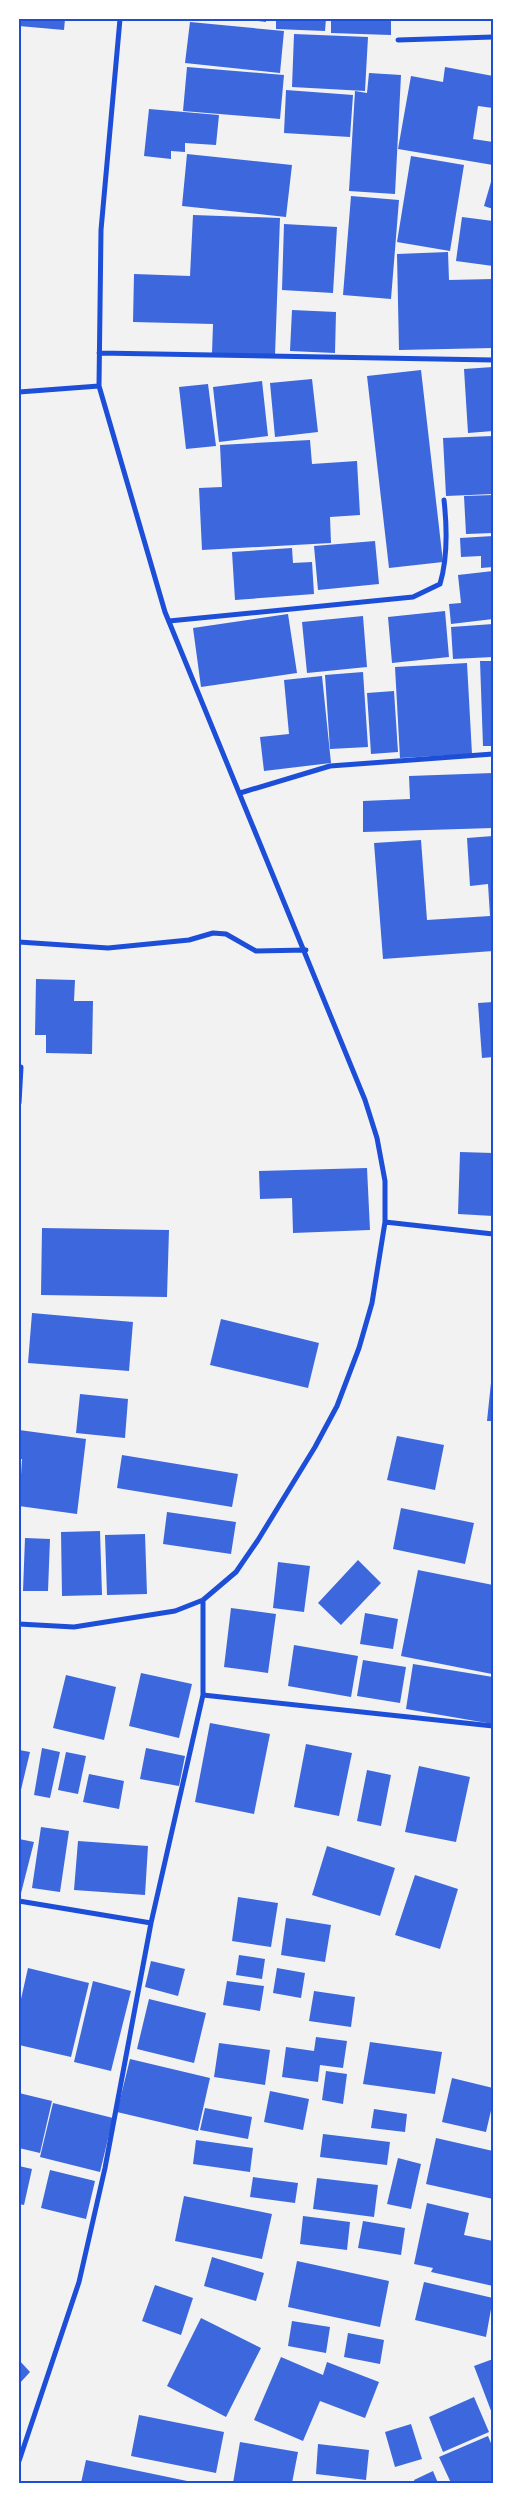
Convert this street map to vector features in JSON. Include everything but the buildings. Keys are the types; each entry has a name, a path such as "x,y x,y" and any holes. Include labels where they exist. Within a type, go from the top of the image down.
{"street":[{"path":"19,1624 74,1627 175,1611 202,1600 236,1572 258,1540 315,1447 337,1406 359,1348 372,1303 385,1222 385,1181 377,1138 365,1100 306,950 169,621 99,386 101,230 120,19"},
{"path":"398,40 493,38"},
{"path":"100,354 493,360"},
{"path":"19,392 99,386"},
{"path":"169,621 413,597 427,592 440,584 444,568 446,515 444,500"},
{"path":"240,792 330,766 493,754"},
{"path":"19,942 108,948 189,940 213,933 226,934 256,951 306,950"},
{"path":"19,1103 21,1067"},
{"path":"385,1222 493,1234"},
{"path":"19,2461 79,2282 124,2074 151,1923 202,1695 202,1600"},
{"path":"202,1695 493,1726"},
{"path":"19,1901 151,1923"}]}
